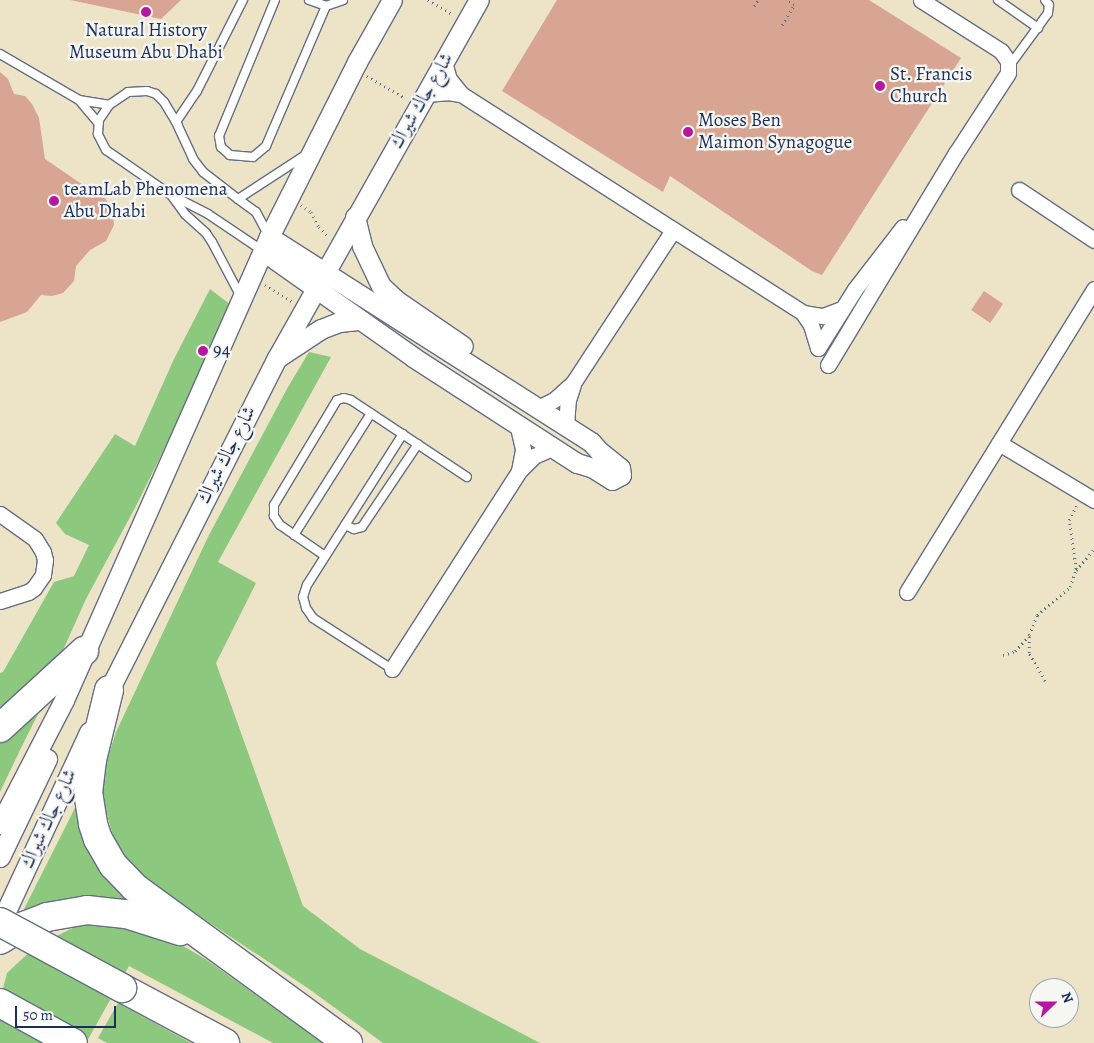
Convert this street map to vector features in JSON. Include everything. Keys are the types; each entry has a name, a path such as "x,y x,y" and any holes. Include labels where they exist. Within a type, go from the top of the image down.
{"highway":[{"path":"0,728 84,651"},
{"path":"109,690 89,776 90,808 98,839 113,865 129,882 348,1043"},
{"path":"0,940 22,927 47,917 87,910 105,911 148,919 211,944"},
{"path":"0,923 225,1043"},
{"path":"0,1003 73,1043"}],"street":[{"name":"شارع جاك شيراك","path":"0,824 64,700 84,651 266,244 354,68 392,0"},
{"name":"شارع جاك شيراك","path":"0,923 6,903 109,690 277,358 479,0"},
{"path":"828,365 922,208 1005,78 1009,67 1008,61 1001,51 920,0"},
{"path":"444,62 449,79 461,94 802,313 811,325 818,348 841,309 895,236 922,208"},
{"path":"423,100 447,92 461,94"},
{"path":"1019,190 1094,240"},
{"path":"355,217 367,260 382,286 396,300 468,349 479,361 487,376"},
{"path":"538,408 554,400 573,383 673,230"},
{"path":"266,244 325,273 592,442 600,452 620,468 621,475 616,480 609,479 592,468 577,462 358,320 315,290 266,244"},
{"path":"907,592 1094,289"},
{"path":"802,313 823,316 841,309"},
{"path":"277,358 321,328 339,322 358,320"},
{"path":"566,426 568,400 573,383"},
{"path":"517,423 523,450 519,471"},
{"path":"1000,443 1094,500"},
{"path":"392,669 519,471 534,456 554,447"},
{"path":"0,514 35,539 44,552 45,568 34,588 21,595 0,601"},
{"path":"0,857 64,724 66,716 64,700"}],"lane":[{"path":"176,122 197,91 243,0"},
{"path":"275,0 219,136 221,147 230,155 253,157 266,146 326,6"},
{"path":"311,0 326,6 344,0"},
{"path":"998,0 1011,4 1038,28"},
{"path":"1009,67 1048,13 1049,5 1045,0"},
{"path":"0,54 79,100 98,123"},
{"path":"147,91 156,94 164,102 176,122 192,159 214,181 256,212 262,219 266,244 171,195 106,150 98,134 98,123 109,105 128,92 147,91"},
{"path":"79,100 109,105"},
{"path":"238,199 312,151"},
{"path":"171,195 185,214 212,242 242,299"},
{"path":"325,556 277,521 274,511 275,500 331,405 340,398 348,398 467,477"},
{"path":"294,535 372,413"},
{"path":"392,669 308,614 304,603 304,591 403,434"},
{"path":"345,525 354,529 362,527 418,444"}],"path":[{"path":"428,0 467,22"},
{"path":"754,6 758,0"},
{"path":"782,25 794,5 786,0"},
{"path":"354,68 423,100"},
{"path":"289,198 311,212 319,227 340,248"},
{"path":"252,277 292,301"},
{"path":"1076,506 1069,520 1076,570"},
{"path":"1003,655 1015,651 1029,635 1037,615 1070,587 1076,570 1094,549"},
{"path":"1029,635 1029,653 1045,681"}],"green space":[{"path":"210,289 231,305 173,431 137,504 86,599 55,668 0,726 0,673 3,672 54,582 74,576 89,545 65,534 56,523 115,434 135,446 174,359"},
{"path":"309,352 331,357 218,562 256,583 216,663 303,906 360,949 540,1043 383,1043 309,989 144,879 127,862 114,840 102,796 105,766 116,732 209,535 288,387"},
{"path":"42,706 0,792 0,740 28,722"},
{"path":"81,796 90,802 153,909 18,921"},
{"path":"79,925 117,926 150,932 178,943 207,960 323,1043 273,1043 129,966 86,1043 0,1043 0,1000 7,973 36,946"},
{"path":"118,1003 191,1043 107,1043 98,1038"}],"building":[{"name":"Natural History Museum Abu Dhabi","path":"70,0 181,0 161,19"},
{"path":"557,0 869,0 961,58 822,275 812,271 670,176 663,192 502,91"},
{"name":"teamLab Phenomena Abu Dhabi","path":"0,72 8,79 14,94 25,96 32,104 39,118 45,159 86,187 102,194 112,208 114,225 106,241 90,250 76,266 74,281 63,293 52,296 41,295 27,312 0,322"},
{"path":"984,291 1003,304 990,323 971,310"}],"place":[{"name":"Natural History Museum Abu Dhabi","path":"146,12"},
{"name":"St. Francis Church","path":"880,86"},
{"name":"Moses Ben Maimon Synagogue","path":"688,132"},
{"name":"teamLab Phenomena Abu Dhabi","path":"54,201"},
{"name":"94","path":"203,351"}]}
